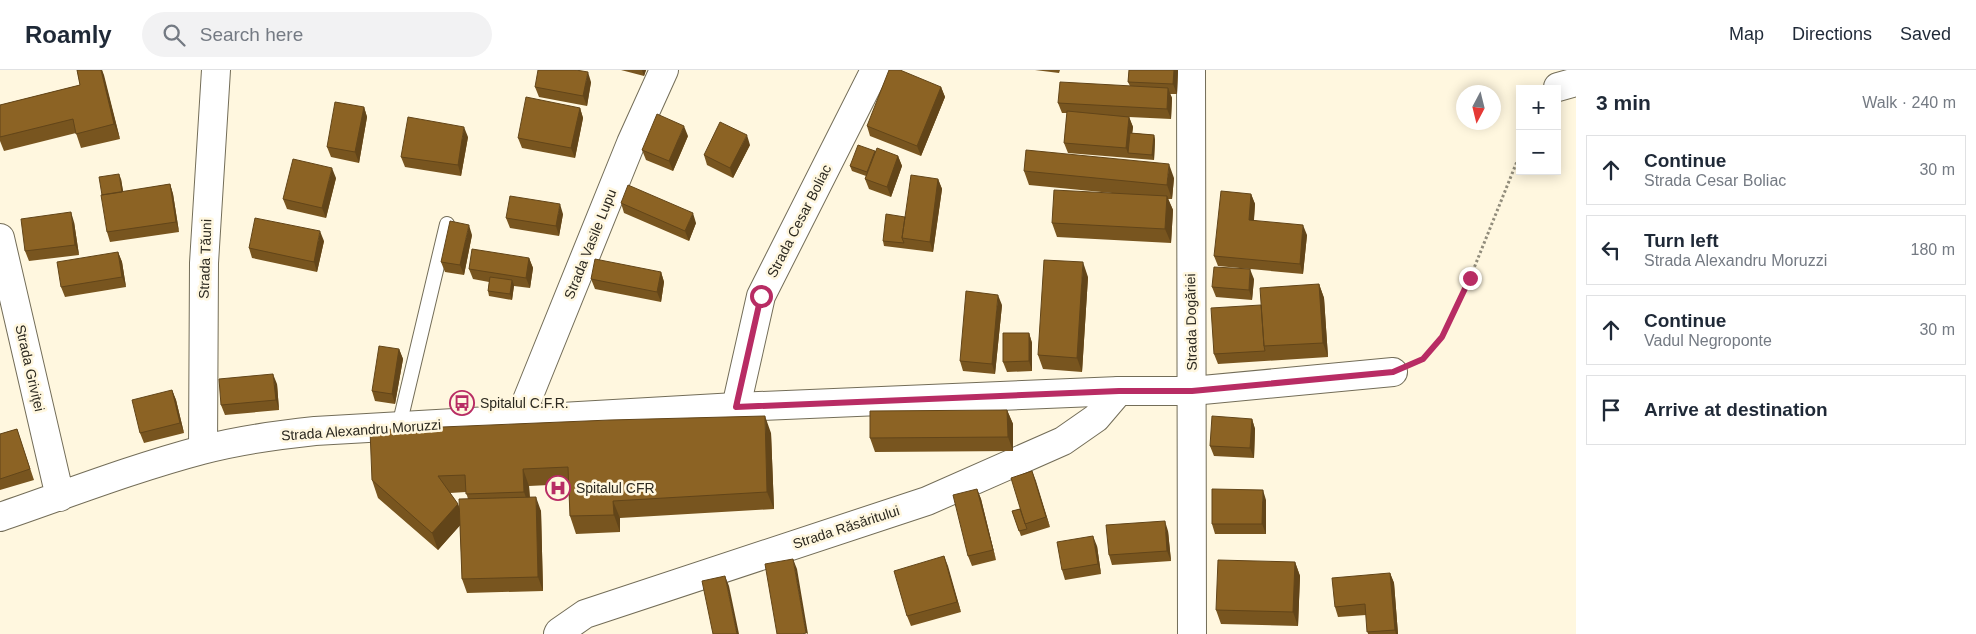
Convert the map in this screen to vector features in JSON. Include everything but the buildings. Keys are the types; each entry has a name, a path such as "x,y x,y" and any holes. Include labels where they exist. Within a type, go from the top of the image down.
{"street":[{"name":"Strada Tăuni","path":"203,449 204,263 216,70"},
{"name":"Strada Vasile Lupu","path":"519,420 631,143 664,70"},
{"name":"Strada Cesar Boliac","path":"736,407 761,296 875,70"},
{"name":"Strada Dogăriei","path":"1191,70 1192,634"},
{"name":"Strada Griviței","path":"0,238 60,497"},
{"name":"Strada Alexandru Moruzzi","path":"0,517 203,449 259,437 315,431 736,407 1119,391 1192,391 1393,372"},
{"name":"Strada Răsăritului","path":"558,634 585,614 926,501 1027,458 1063,441 1096,418 1119,391"}],"lane":[{"path":"399,426 447,224"}],"path":[{"path":"1393,372 1423,359 1442,337 1470,278 1516,164"}],"place":[{"name":"Spitalul C.F.R.","path":"462,403"},
{"name":"Spitalul CFR","path":"558,488"}],"route":[{"path":"761,296 736,407 1119,391 1192,391 1393,372 1423,359 1442,337 1470,278"}]}
